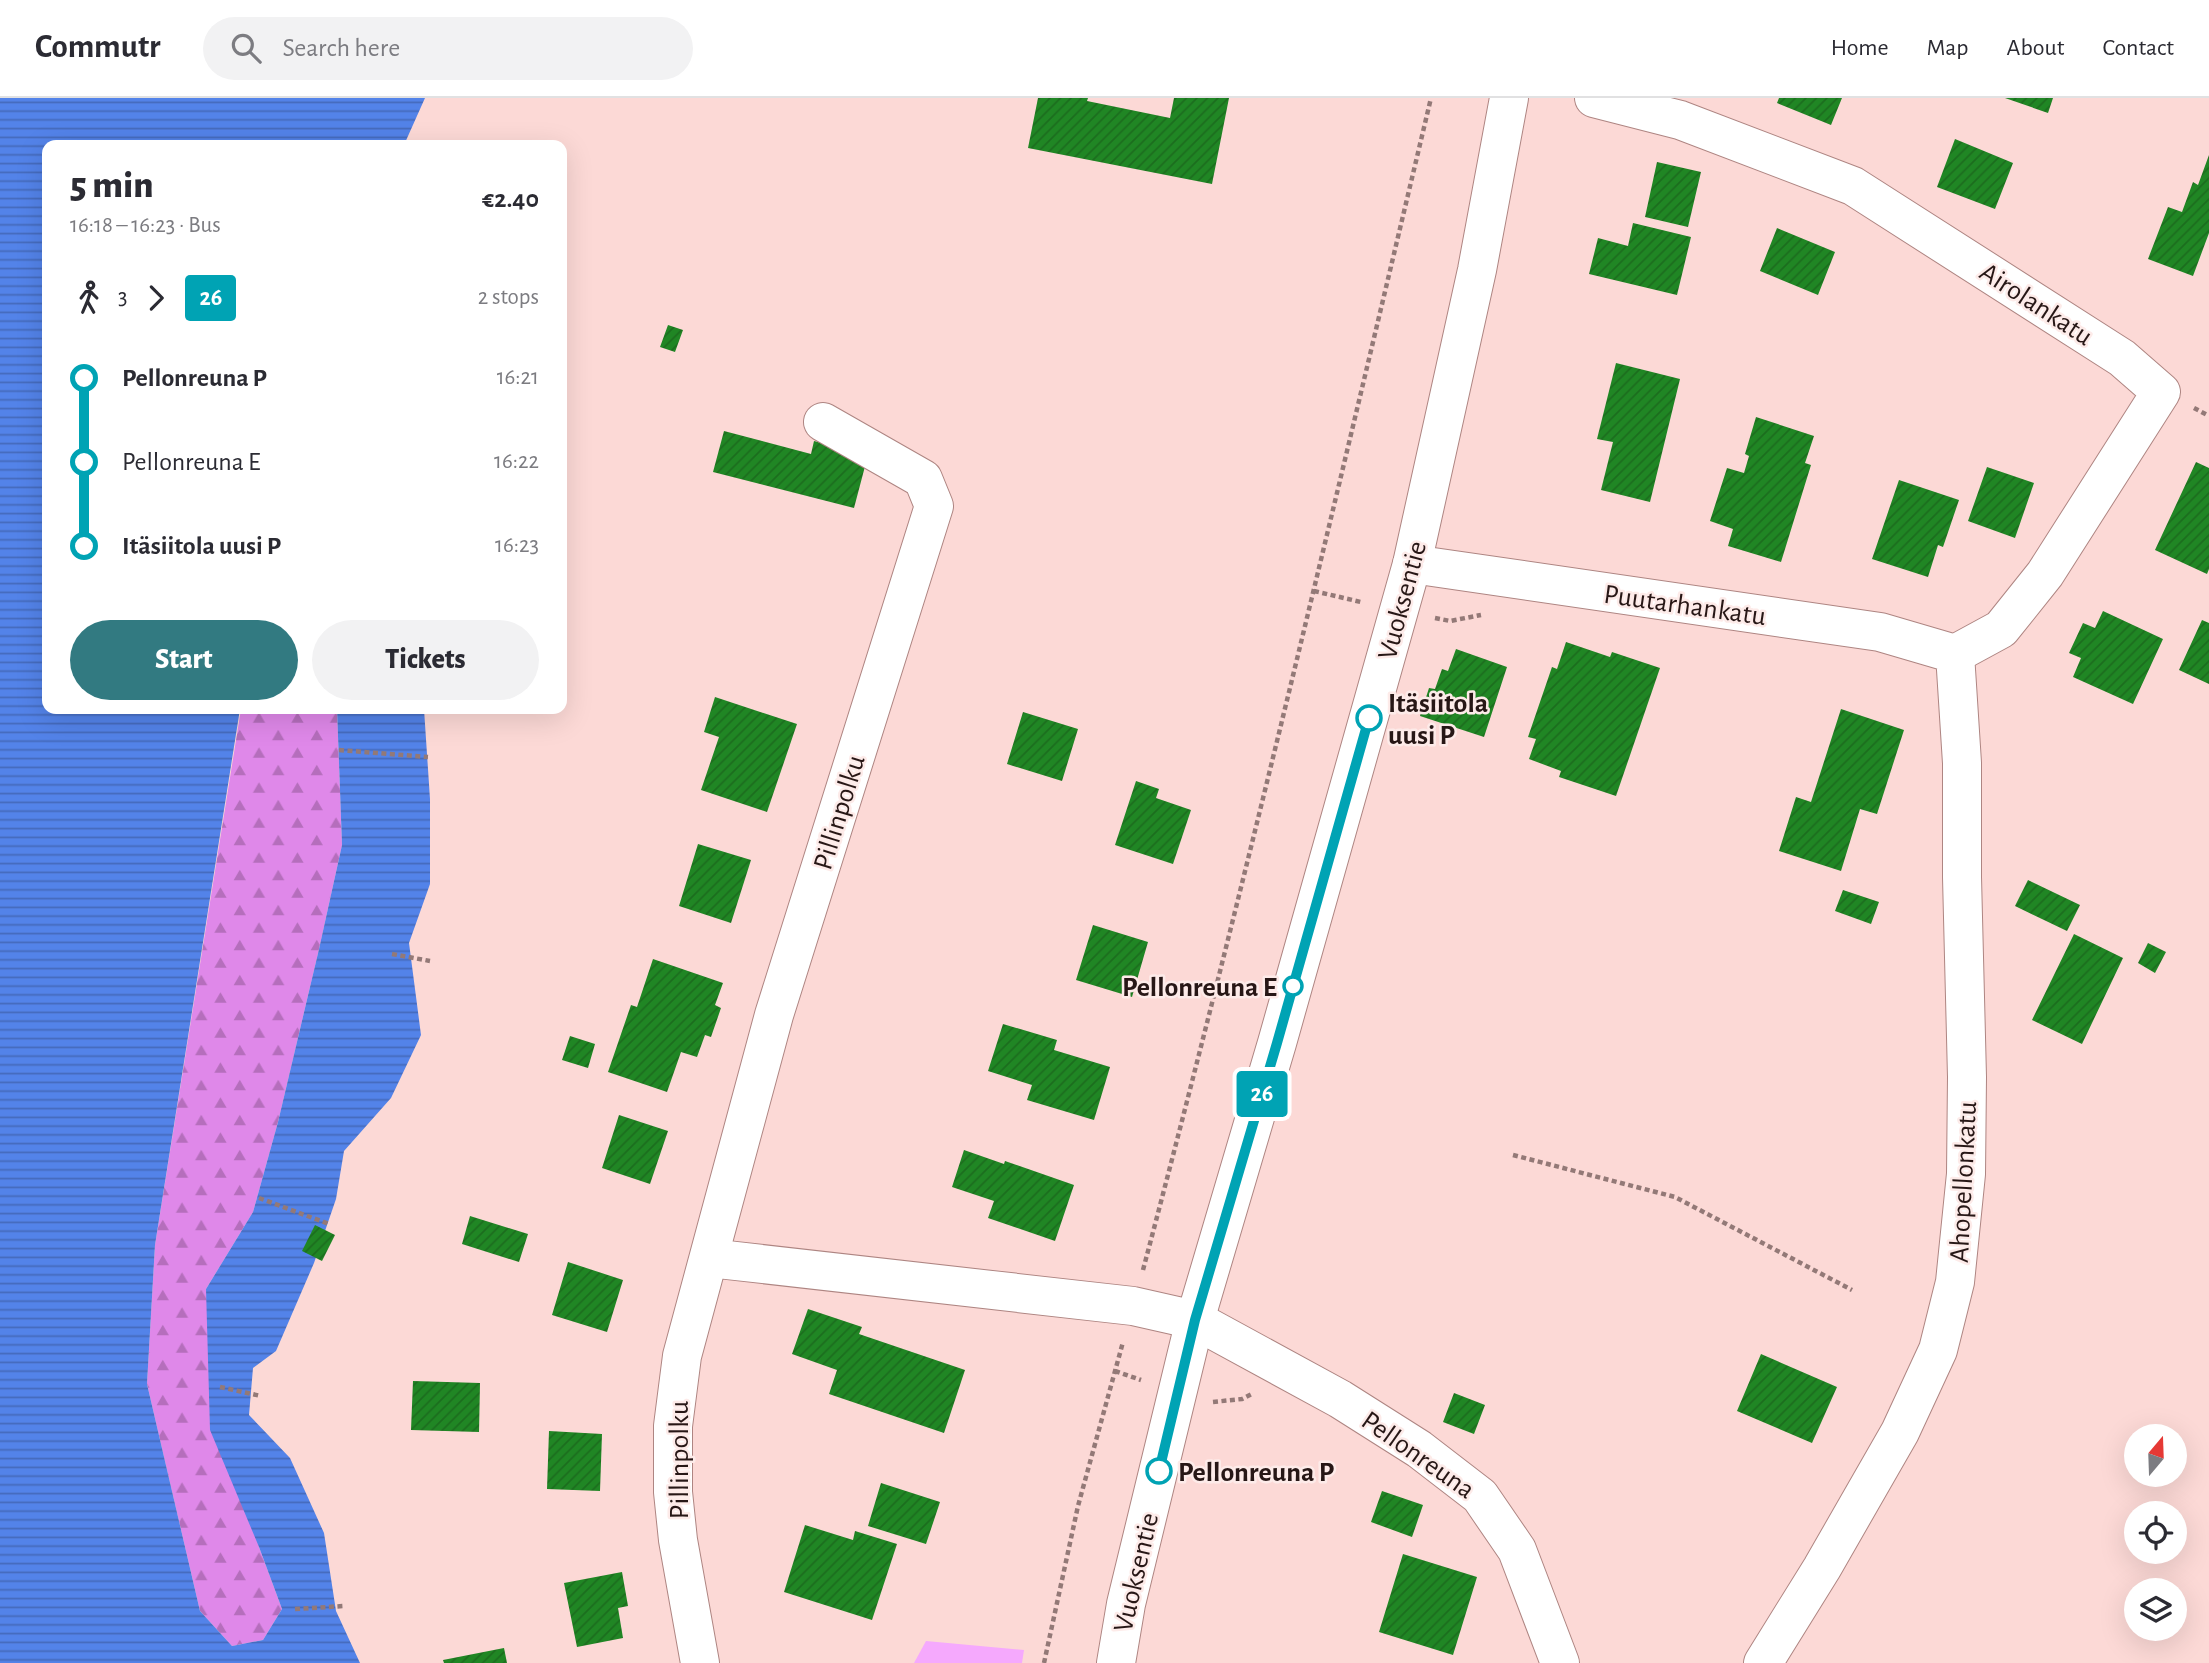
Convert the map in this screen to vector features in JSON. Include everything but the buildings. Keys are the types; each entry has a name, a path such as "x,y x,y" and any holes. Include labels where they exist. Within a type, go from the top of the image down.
{"street":[{"name":"Vuoksentie","path":"1116,1663 1126,1604 1195,1320 1277,1043 1412,564 1477,270 1509,98"},
{"name":"Airolankatu","path":"1594,98 1680,120 1853,186 2122,358 2161,392 2045,574 2001,629 1955,654"},
{"name":"Pillinpolku","path":"699,1663 678,1540 673,1492 673,1426 682,1356 774,1015 934,506 923,479 823,422"},
{"name":"Puutarhankatu","path":"1412,564 1880,632 1955,654"},
{"name":"Ahopellonkatu","path":"1763,1663 1900,1433 1938,1350 1955,1282 1966,1174 1967,1077 1962,763 1955,654"},
{"path":"709,1258 1133,1306 1195,1320"},
{"name":"Pellonreuna","path":"1195,1320 1351,1406 1419,1449 1480,1496 1517,1550 1560,1663"}],"path":[{"path":"1044,1663 1078,1506 1201,1051 1431,98"},
{"path":"339,750 428,757"},
{"path":"392,954 430,961"},
{"path":"1513,1155 1675,1197 1852,1290"},
{"path":"260,1198 329,1224"},
{"path":"220,1387 261,1396"},
{"path":"295,1609 344,1606"}],"green space":[{"path":"240,714 337,714 342,845 319,949 278,1122 253,1212 206,1289 259,1547 282,1609 263,1640 232,1646 200,1611 147,1384 155,1245"}],"shaded area":[{"path":"926,1641 1024,1650 1022,1663 914,1663"}],"water":[{"path":"0,98 425,98 406,140 42,140 42,714 239,714 155,1245 147,1384 200,1611 232,1646 263,1640 282,1609 210,1430 206,1289 253,1212 278,1122 319,949 342,845 337,714 424,714 430,799 430,884 409,943 421,1035 391,1098 344,1151 336,1199 314,1263 276,1351 253,1368 249,1415 290,1458 324,1533 336,1611 360,1663 0,1663"}],"bus line":[{"name":"26","path":"1159,1471 1195,1320 1369,718"}],"place":[{"name":"Itäsiitola uusi P","path":"1369,718"},
{"name":"Pellonreuna E","path":"1293,986"},
{"name":"Pellonreuna P","path":"1159,1471"}]}
